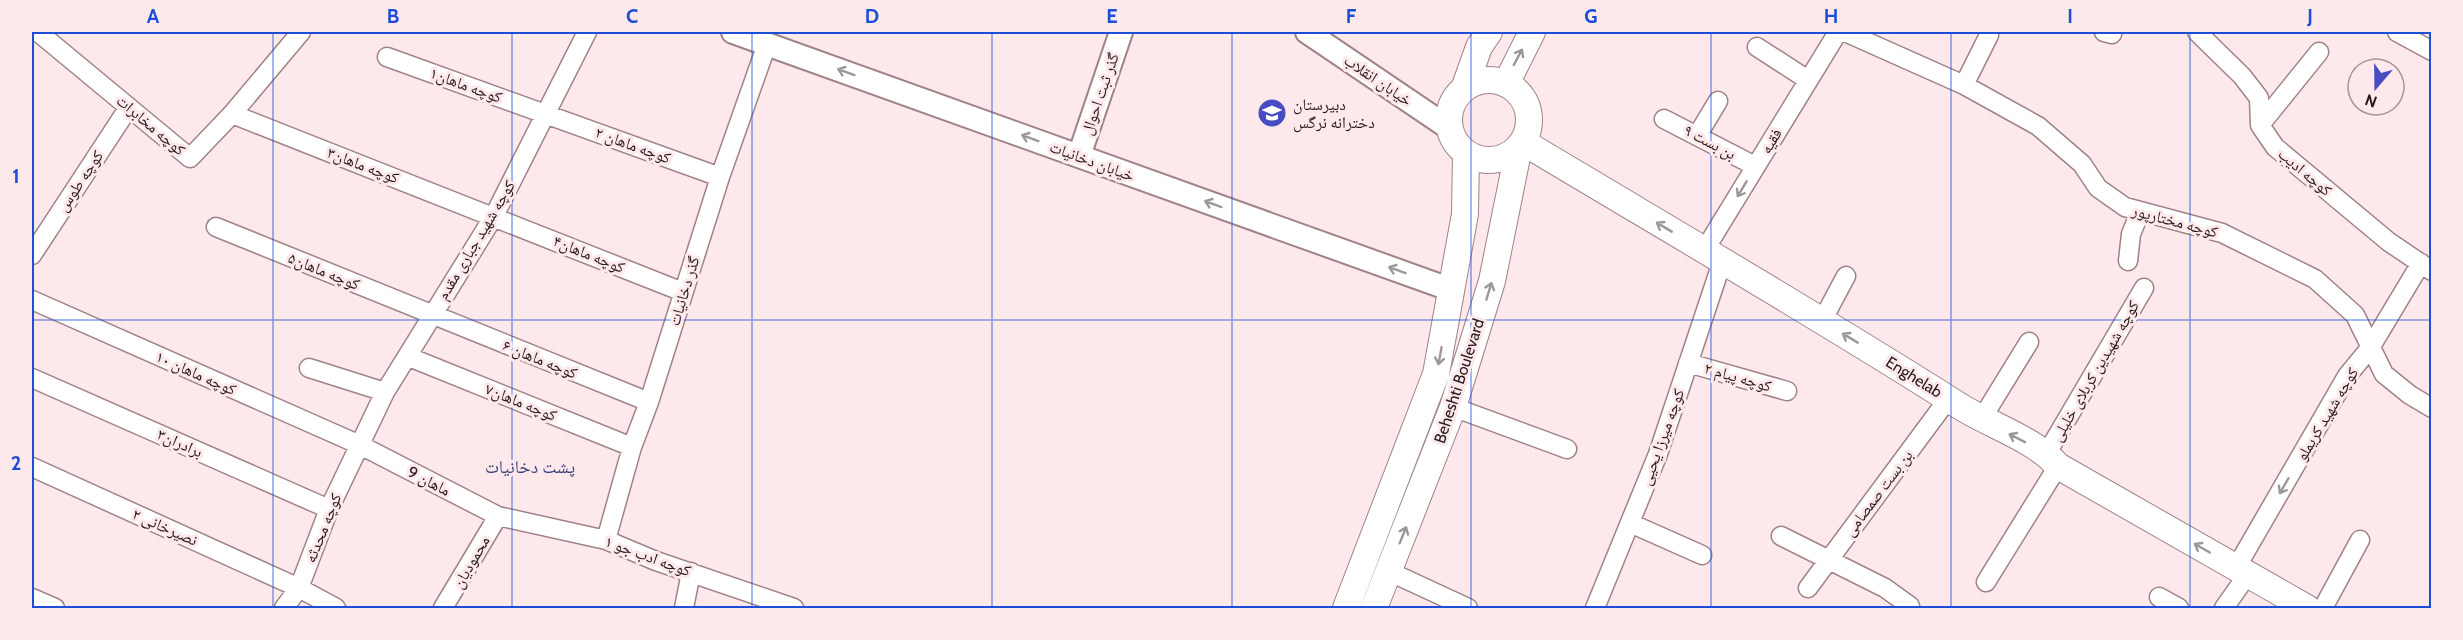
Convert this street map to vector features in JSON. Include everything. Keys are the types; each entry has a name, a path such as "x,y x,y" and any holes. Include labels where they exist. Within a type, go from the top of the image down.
{"main road":[{"path":"1464,88 1484,80 1506,84 1517,92 1527,109 1528,129 1521,144 1510,154 1488,160 1466,153 1452,138 1449,129 1450,106 1464,88 1479,47 1489,32"},
{"path":"1506,84 1532,32"},
{"name":"Beheshti Boulevard","path":"1374,609 1453,407 1492,281 1521,144"},
{"name":"Enghelab","path":"1521,144 1822,321 1982,420 2307,609"},
{"name":"Beheshti Boulevard","path":"1346,609 1436,374 1465,214 1466,153"},
{"path":"1465,214 1474,206 1484,205 1495,211 1505,222"}],"street":[{"name":"کوچه مخابرات","path":"38,32 190,158 232,114 301,32"},
{"name":"کوچه شهید جباری مقدم","path":"360,445 385,392 410,357 432,315 494,216 587,32"},
{"name":"خیابان دخانیات","path":"733,32 1452,290"},
{"name":"گذر ثبت احوال","path":"1079,156 1121,32"},
{"name":"خیابان انقلاب","path":"1307,32 1449,129"},
{"path":"2197,32 2242,76 2259,98 2260,125"},
{"path":"2397,32 2432,51"},
{"name":"فقیه","path":"1713,256 1755,166 1808,80 1833,33"},
{"name":"کوچه مختارپور","path":"1833,33 1964,85 2038,126 2082,164 2098,188 2125,207 2222,233 2315,279 2355,315 2384,374 2410,395 2432,408"},
{"path":"1964,85 1989,34"},
{"name":"گذر دخانیات","path":"606,540 632,447 649,402 720,177 767,44"},
{"path":"1756,47 1808,80"},
{"path":"2260,125 2319,52"},
{"name":"کوچه ماهان۱","path":"387,57 546,114"},
{"path":"1697,136 1718,101"},
{"name":"کوچه طوس","path":"32,255 129,107"},
{"name":"کوچه ماهان۳","path":"232,114 494,216"},
{"name":"کوچه ماهان ۲","path":"546,114 720,177"},
{"name":"بن بست ۹","path":"1664,119 1755,166"},
{"name":"کوچه ادیب","path":"2260,125 2275,147 2389,242 2426,267"},
{"path":"2128,261 2131,234 2140,212"},
{"name":"کوچه ماهان۴","path":"494,216 683,292"},
{"name":"کوچه ماهان۵","path":"216,227 432,315"},
{"name":"کوچه میرزا یحیی","path":"1595,609 1658,454 1688,363 1713,256"},
{"name":"کوچه شهید کریملو","path":"2224,609 2242,571 2347,376 2370,348 2426,267"},
{"path":"1822,321 1846,276"},
{"name":"کوچه شهیدین کربلای خلیلی","path":"1986,582 2144,288"},
{"name":"کوچه ماهان ۱۰","path":"32,300 360,445"},
{"name":"کوچه ماهان ۶","path":"432,315 649,402"},
{"path":"1982,420 2029,342"},
{"name":"کوچه ماهان۷","path":"410,357 632,447"},
{"name":"کوچه پیام ۲","path":"1688,363 1788,392"},
{"path":"309,368 385,392"},
{"name":"برادران۳","path":"32,378 329,509"},
{"name":"بن بست صمصامی","path":"1808,588 1948,399"},
{"path":"1453,407 1567,449"},
{"name":"کوچه محدثه","path":"284,609 299,588 329,509 360,445"},
{"name":"ماهان 9","path":"360,445 498,516"},
{"name":"نصیرخانی ۲","path":"32,466 299,588 336,609"},
{"name":"کوچه ادب جو ۱","path":"498,516 606,540 656,561 794,609"},
{"name":"محمودیان","path":"443,609 498,516"},
{"path":"1630,523 1702,555"},
{"path":"1781,536 1885,588 1910,606"},
{"path":"2323,609 2360,540"},
{"path":"1388,571 1468,609"},
{"path":"684,609 691,572"},
{"path":"2159,597 2179,609"},
{"path":"32,598 54,609"}],"place":[{"name":"دبیرستان دخترانه نرگس","path":"1272,113"}],"district":[{"name":"پشت دخانیات","path":"530,467"}]}
